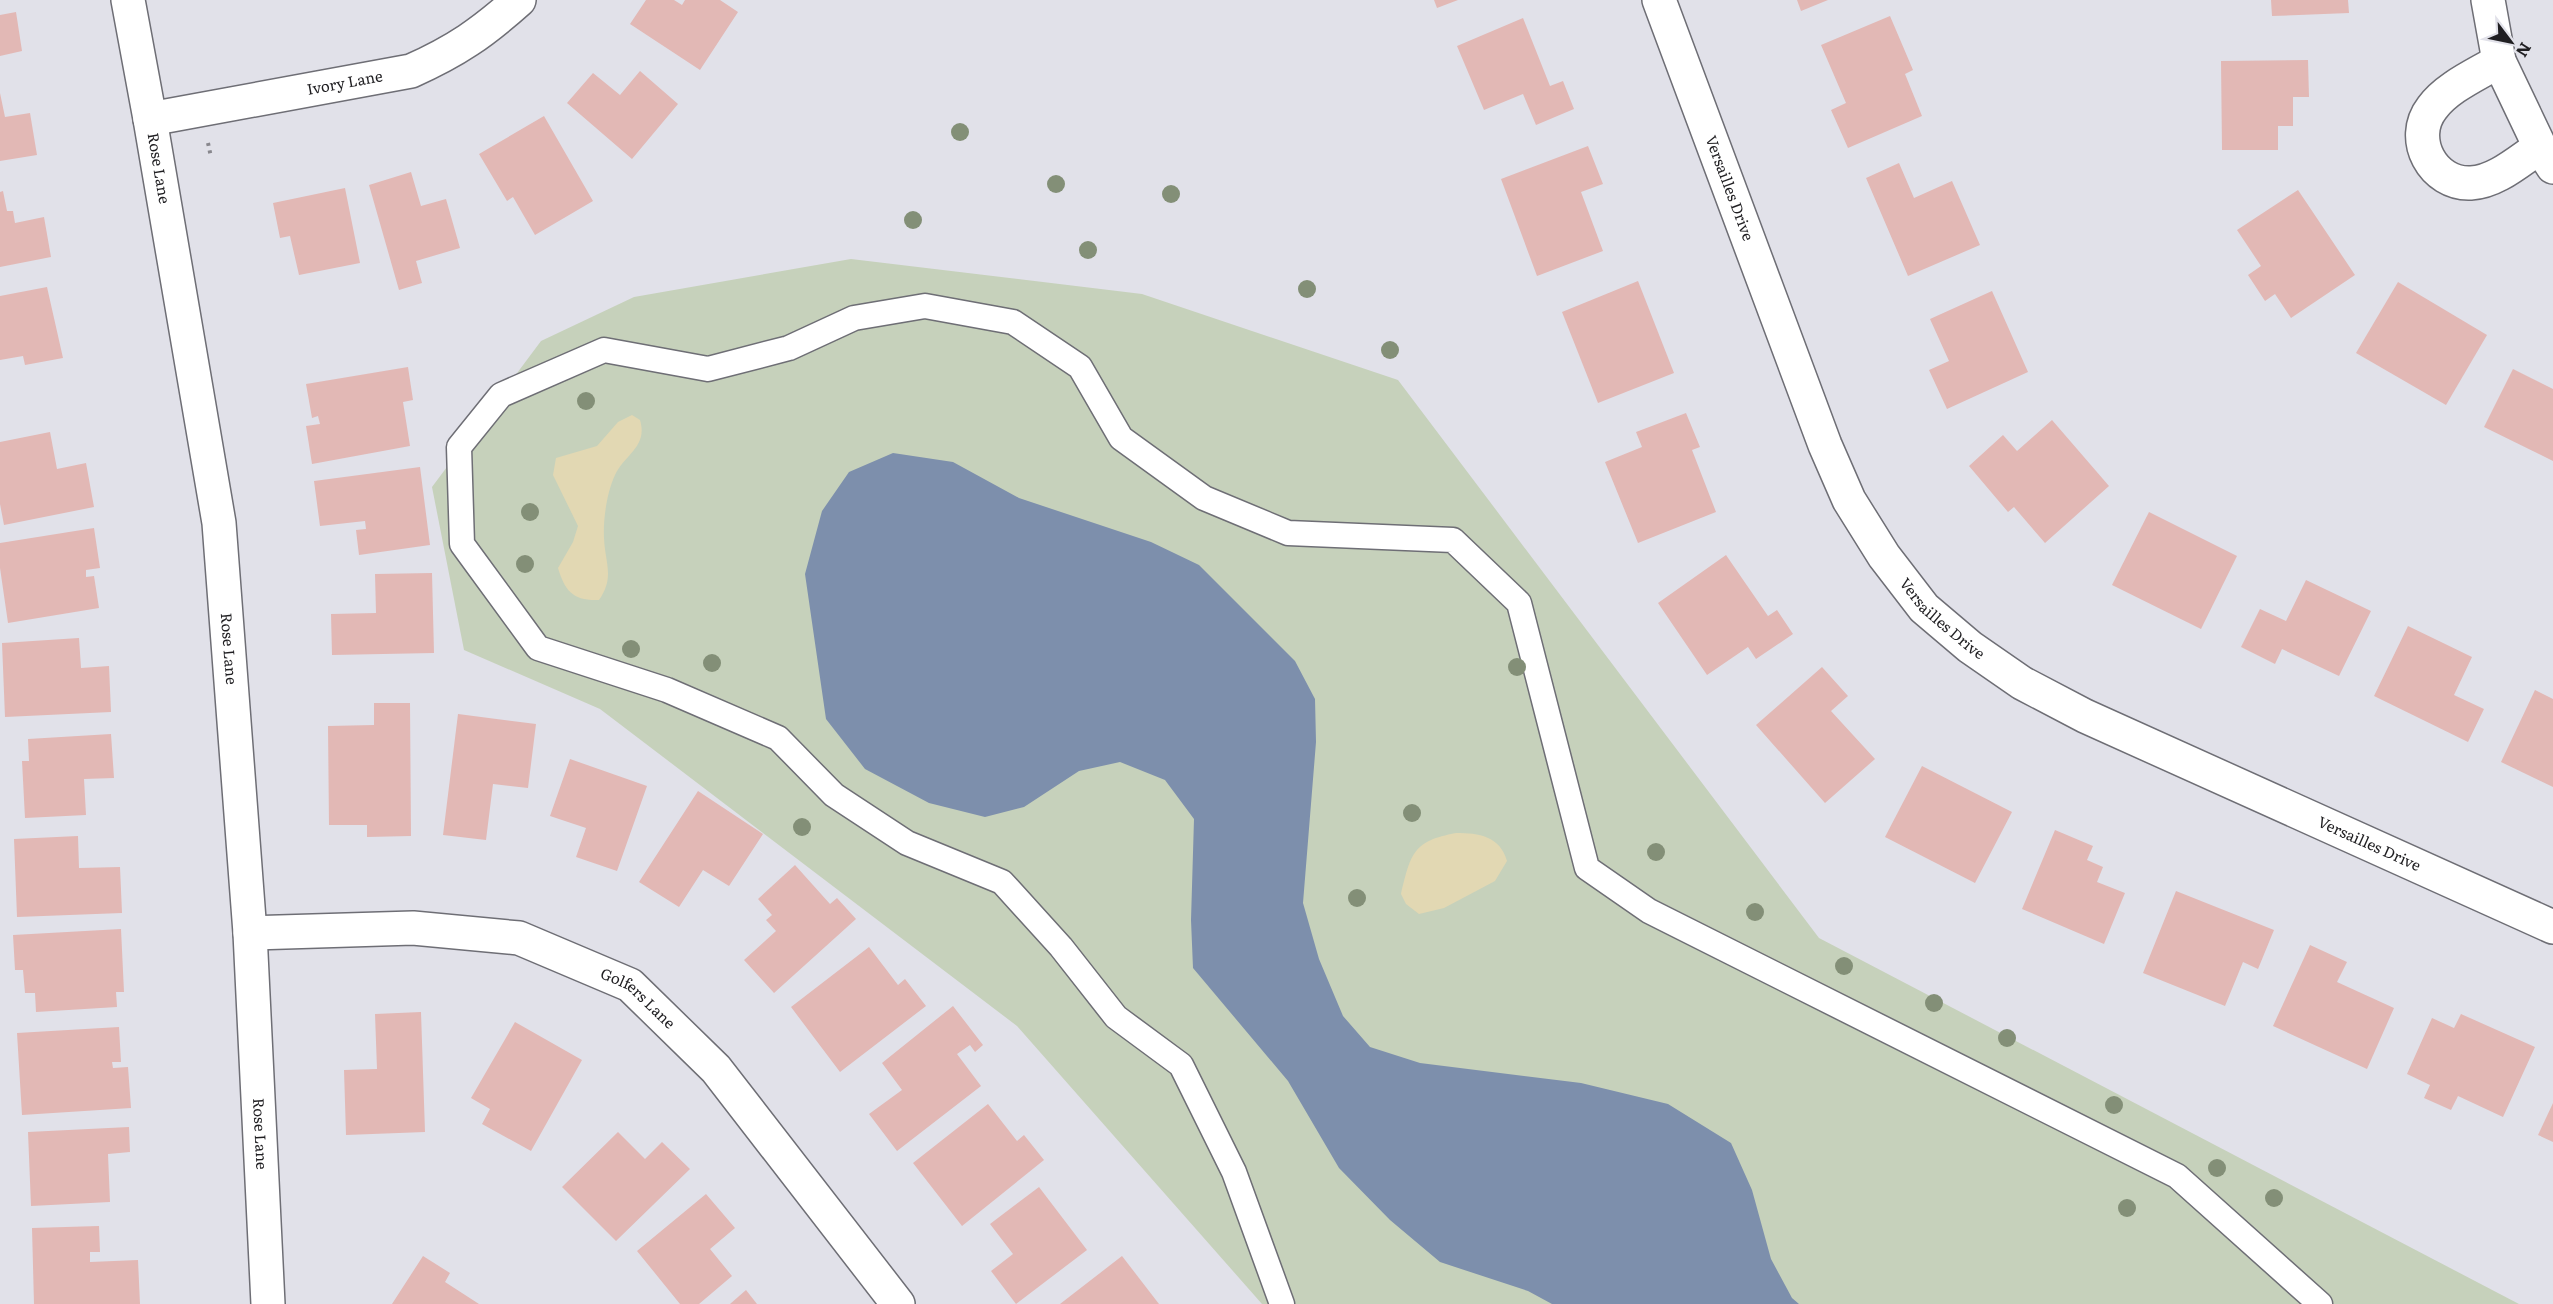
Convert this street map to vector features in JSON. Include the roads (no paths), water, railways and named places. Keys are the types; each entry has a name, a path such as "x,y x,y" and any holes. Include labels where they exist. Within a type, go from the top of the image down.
{"street":[{"name":"Rose Lane","path":"128,0 219,523 250,933 268,1304"},
{"name":"Ivory Lane","path":"150,119 411,71 442,57 484,31 519,0"},
{"name":"Versailles Drive","path":"1659,0 1825,445 1849,500 1884,555 1924,608 1970,647 2022,683 2085,716 2553,927"},
{"path":"2488,0 2499,61 2547,157 2492,178 2471,183 2450,179 2431,162 2422,146 2421,130 2431,108 2445,95 2499,61"},
{"name":"Golfers Lane","path":"250,933 413,928 519,938 630,985 716,1069 897,1304"}],"lane":[{"path":"1282,1304 1234,1172 1182,1065 1116,1017 1060,947 1002,882 907,843 834,795 778,738 667,690 538,648 462,544 459,447 501,395 604,350 708,369 789,348 854,318 925,306 1013,322 1080,367 1121,438 1204,498 1288,532 1453,540 1519,603 1587,868 1649,910 2176,1176 2320,1304"}],"water":[{"path":"893,453 953,462 1019,498 1151,542 1199,565 1295,661 1315,699 1316,742 1303,903 1319,959 1343,1016 1370,1047 1420,1063 1581,1083 1668,1104 1731,1143 1752,1190 1771,1259 1792,1298 1799,1304 1552,1304 1528,1291 1440,1262 1390,1220 1339,1168 1288,1081 1193,968 1191,920 1194,819 1165,780 1120,762 1079,771 1024,807 985,817 929,803 865,769 826,719 805,574 822,511 849,472"}]}
